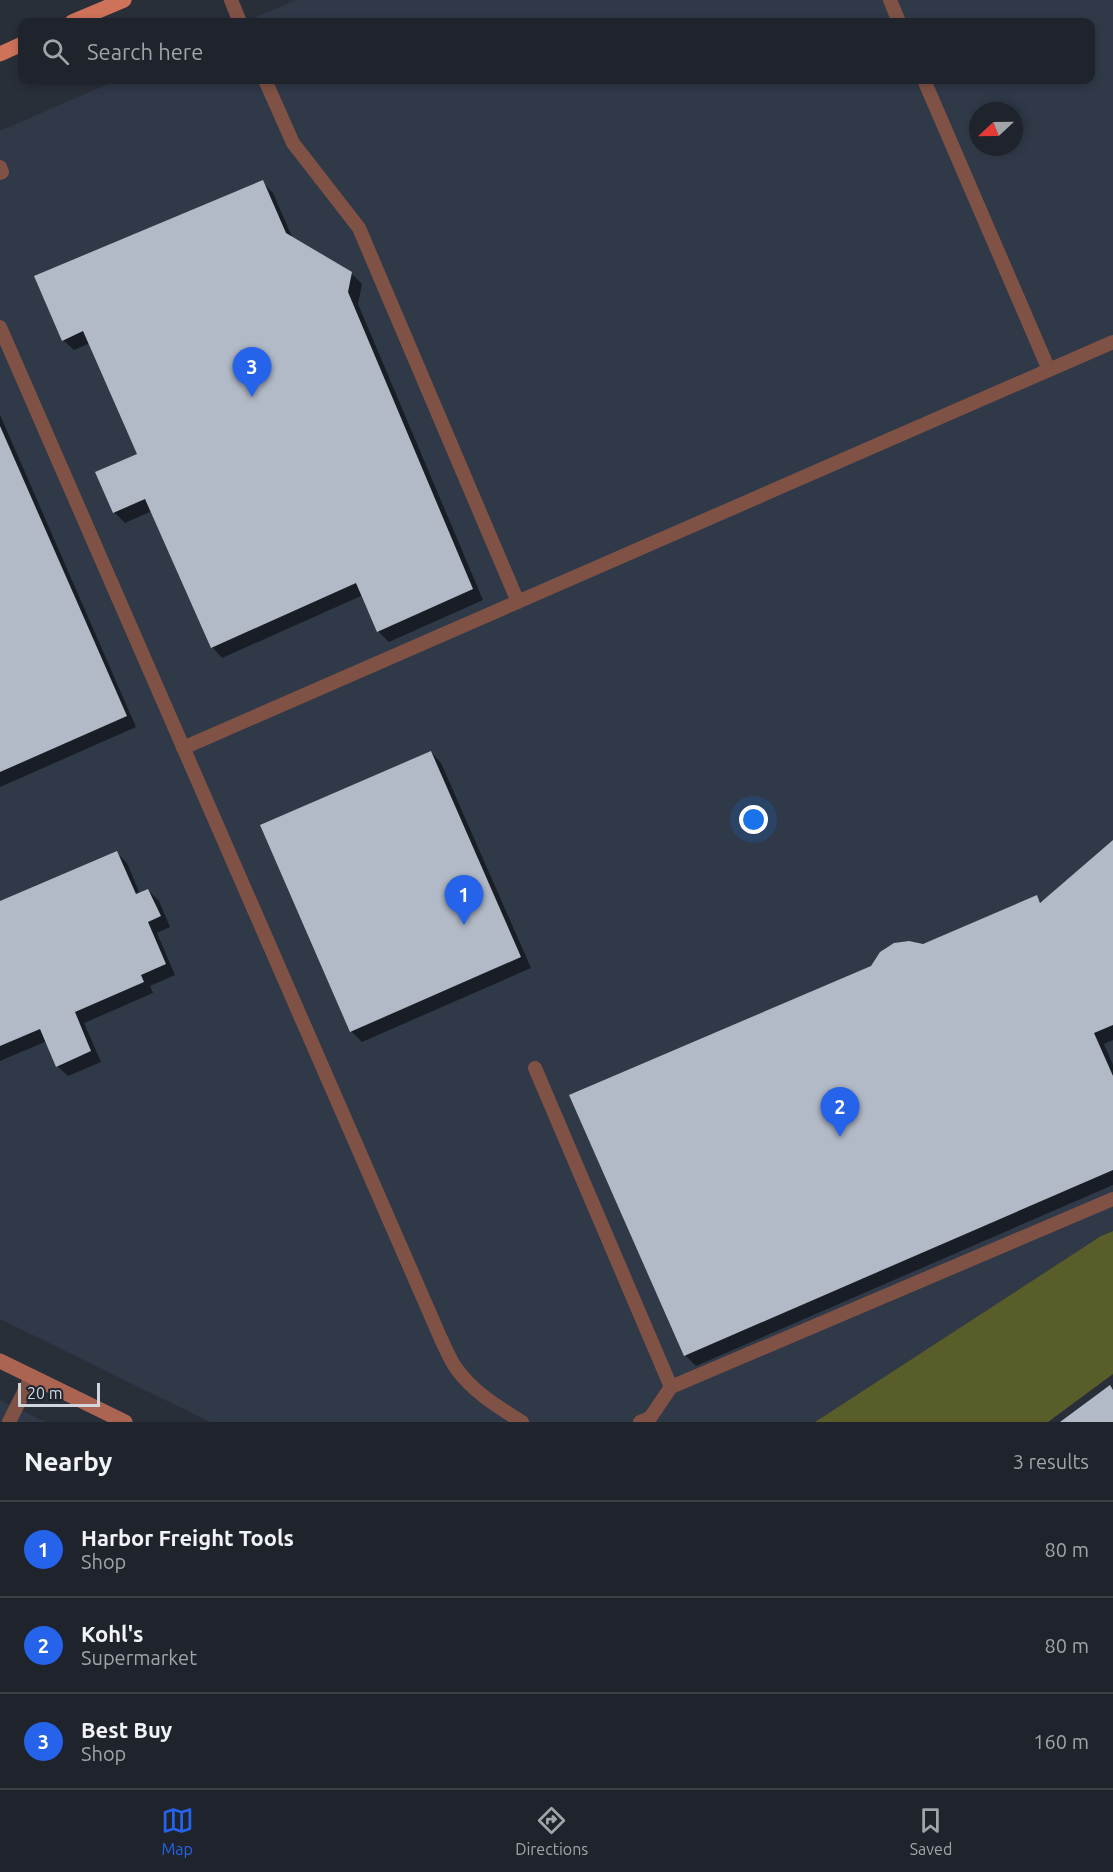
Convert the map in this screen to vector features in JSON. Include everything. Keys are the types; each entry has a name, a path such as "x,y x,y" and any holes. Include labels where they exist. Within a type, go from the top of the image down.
{"main road":[{"path":"81,18 124,0"},
{"path":"0,54 18,46"}],"street":[{"path":"0,1361 125,1422"}],"lane":[{"path":"231,0 238,18"},
{"path":"890,0 897,18"},
{"path":"267,84 293,143 359,228 518,602"},
{"path":"926,84 1049,370"},
{"path":"0,167 2,172 0,173"},
{"path":"0,327 445,1348 455,1367 470,1386 522,1422"},
{"path":"183,748 1113,342"},
{"path":"535,1068 671,1387"},
{"path":"640,1422 650,1418 671,1387 1113,1199"},
{"path":"9,1422 32,1376"}],"shaded area":[{"path":"296,0 1113,0 1113,1231 1101,1236 815,1422 210,1422 0,1319 0,131 108,84 1095,84 1095,18 254,18"},
{"path":"0,1400 45,1422 0,1422"}],"green space":[{"path":"1113,1231 1113,1374 1048,1422 815,1422 1101,1236"}],"building":[{"path":"263,180 286,233 352,272 348,292 473,589 377,632 356,583 211,648 145,499 113,513 95,472 137,454 83,331 62,341 34,276"},
{"path":"0,426 127,716 0,772"},
{"path":"431,751 521,957 350,1032 260,825"},
{"path":"1113,840 1113,1025 1094,1033 1113,1076 1113,1170 684,1356 569,1095 871,966 880,952 894,943 909,941 923,944 1037,895 1040,903"},
{"path":"117,851 136,894 148,889 161,916 148,922 166,964 141,975 144,982 75,1012 91,1051 56,1067 40,1029 0,1046 0,901"},
{"path":"1110,1385 1113,1390 1113,1422 1060,1422"}],"place":[{"name":"Best Buy","path":"252,397"},
{"name":"Harbor Freight Tools","path":"464,925"},
{"name":"Kohl's","path":"840,1137"}]}
